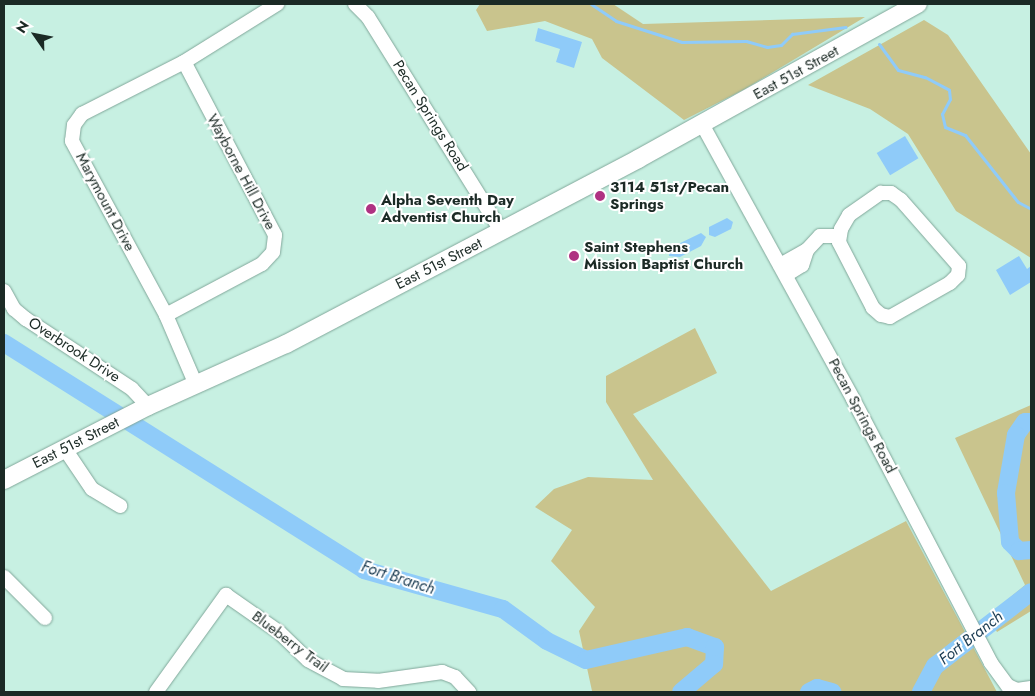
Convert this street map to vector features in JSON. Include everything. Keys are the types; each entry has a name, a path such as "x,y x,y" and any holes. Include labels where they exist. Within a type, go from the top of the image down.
{"main road":[{"name":"East 51st Street","path":"4,480 148,406 286,344 502,232 918,4"}],"street":[{"name":"Marymount Drive","path":"196,385 166,315 72,141 74,125 82,114 184,62 277,4"},
{"name":"Pecan Springs Road","path":"355,4 368,17 502,232"},
{"name":"Wayborne Hill Drive","path":"166,315 262,264 273,252 275,235 184,62"},
{"name":"Pecan Springs Road","path":"702,124 783,270 1001,678 1017,691 1031,688"},
{"path":"881,193 890,193 953,256 959,266 958,275 950,283 894,315 881,315 873,308 840,247 839,236 844,223 857,207 881,193"},
{"path":"783,270 807,250 820,236 839,236"},
{"name":"Overbrook Drive","path":"4,291 14,309 26,319 132,389 148,406"},
{"path":"65,449 92,489 120,506"},
{"path":"4,577 45,618"},
{"name":"Blueberry Trail","path":"156,692 226,596 279,632 308,660 343,679 378,680 442,672 455,677 468,692"}],"shaded area":[{"path":"480,4 613,4 643,24 865,17 745,89 684,120 602,58 592,39 545,21 487,31 476,10"},
{"path":"924,20 948,35 1031,154 1031,258 956,211 908,134 870,109 808,85"},
{"path":"695,328 717,373 633,414 771,591 906,521 997,692 592,691 579,631 595,607 551,561 572,530 535,507 554,489 588,477 653,480 606,402 606,376"},
{"path":"1031,405 1031,611 997,632 988,616 1025,585 955,438"}],"water":[{"path":"538,28 582,42 574,68 556,62 560,49 535,41"},
{"path":"905,136 918,158 890,175 877,153"},
{"path":"727,218 733,222 731,229 715,237 709,235 709,227"},
{"path":"701,233 706,237 701,246 680,257 669,256 670,248"},
{"path":"1019,256 1027,269 1031,266 1031,282 1010,295 996,270"}],"waterway":[{"path":"591,4 616,21 682,42 746,41 767,47 781,45 792,34 846,27"},
{"path":"879,44 898,70 925,77 949,90 950,99 942,114 945,127 965,135 1018,202 1031,209"},
{"name":"Fort Branch","path":"4,343 364,570 503,609 547,641 586,660 687,637 715,647 714,664 681,692"},
{"name":"Fort Branch","path":"1031,422 1025,422 1016,435 1006,493 1010,542 1019,551 1031,550"},
{"name":"Fort Branch","path":"921,692 935,666 1031,592"},
{"name":"Fort Branch","path":"809,692 817,688 832,692"}],"place":[{"name":"3114 51st/Pecan Springs","path":"600,196"},
{"name":"Alpha Seventh Day Adventist Church","path":"371,209"},
{"name":"Saint Stephens Mission Baptist Church","path":"574,256"}]}
